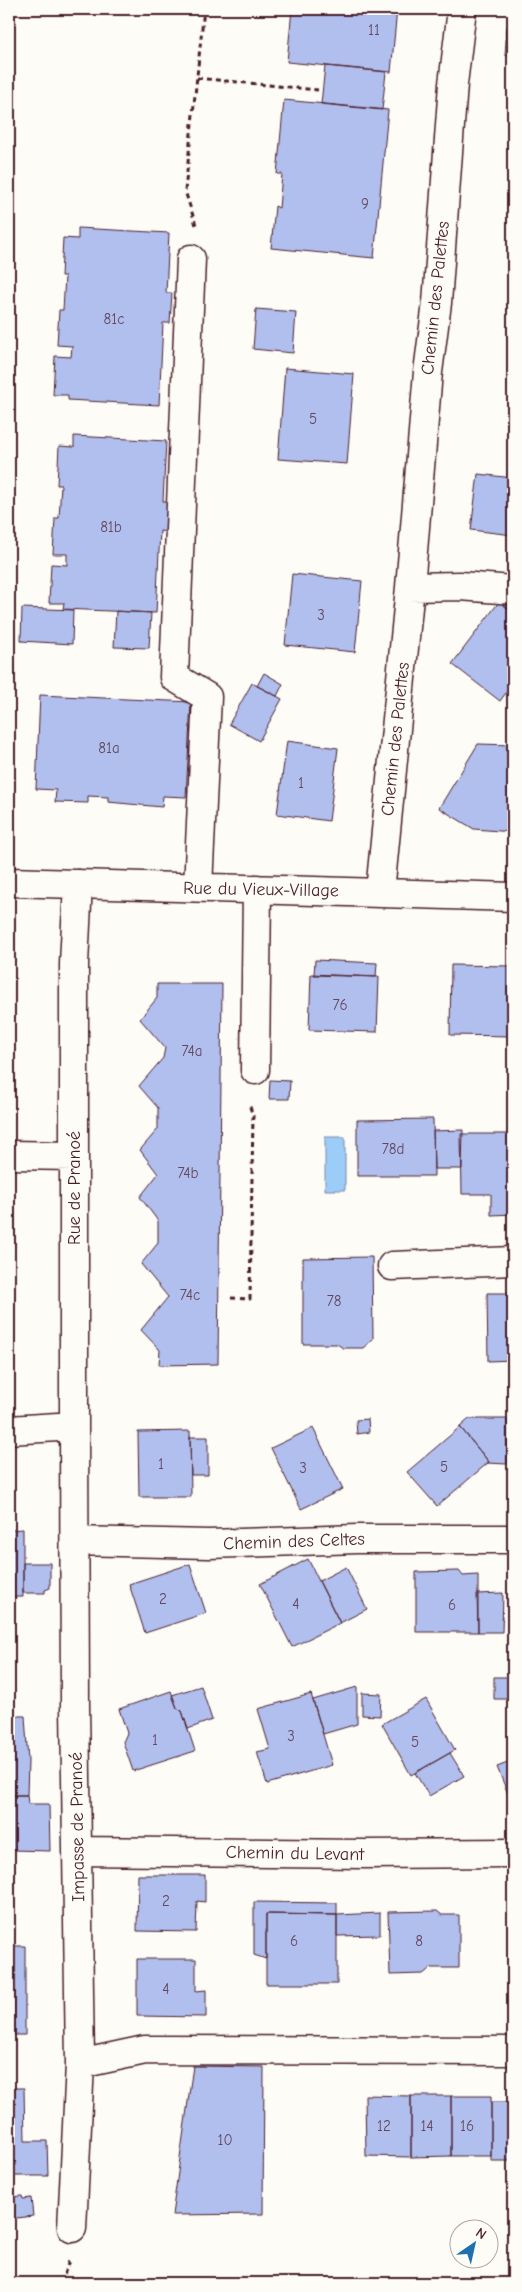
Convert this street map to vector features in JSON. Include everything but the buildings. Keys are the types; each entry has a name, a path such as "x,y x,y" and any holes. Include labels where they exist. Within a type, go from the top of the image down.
{"street":[{"name":"Chemin des Palettes","path":"380,892 410,587 428,372 437,303 453,84 462,9"},
{"path":"191,259 174,677 208,697 198,887"},
{"path":"410,587 460,586 513,590"},
{"name":"Rue du Vieux-Village","path":"9,882 513,897"},
{"name":"Rue de Pranoé","path":"74,1426 74,964 78,884"},
{"path":"255,1070 257,889"},
{"path":"9,1155 74,1156"},
{"path":"392,1266 513,1261"},
{"path":"9,1430 74,1426"},
{"name":"Impasse de Pranoé","path":"72,2228 80,2064 74,1426"},
{"name":"Chemin des Celtes","path":"75,1541 209,1544 356,1538 513,1539"},
{"name":"Chemin du Levant","path":"78,1851 364,1854 513,1853"},
{"path":"80,2064 145,2050 513,2051"}],"path":[{"path":"191,259 202,244 185,191 204,9"},
{"path":"197,78 318,90"},
{"path":"231,1298 250,1299 253,1116 247,1098"}],"water":[{"path":"325,1137 345,1137 345,1190 325,1190"}]}
